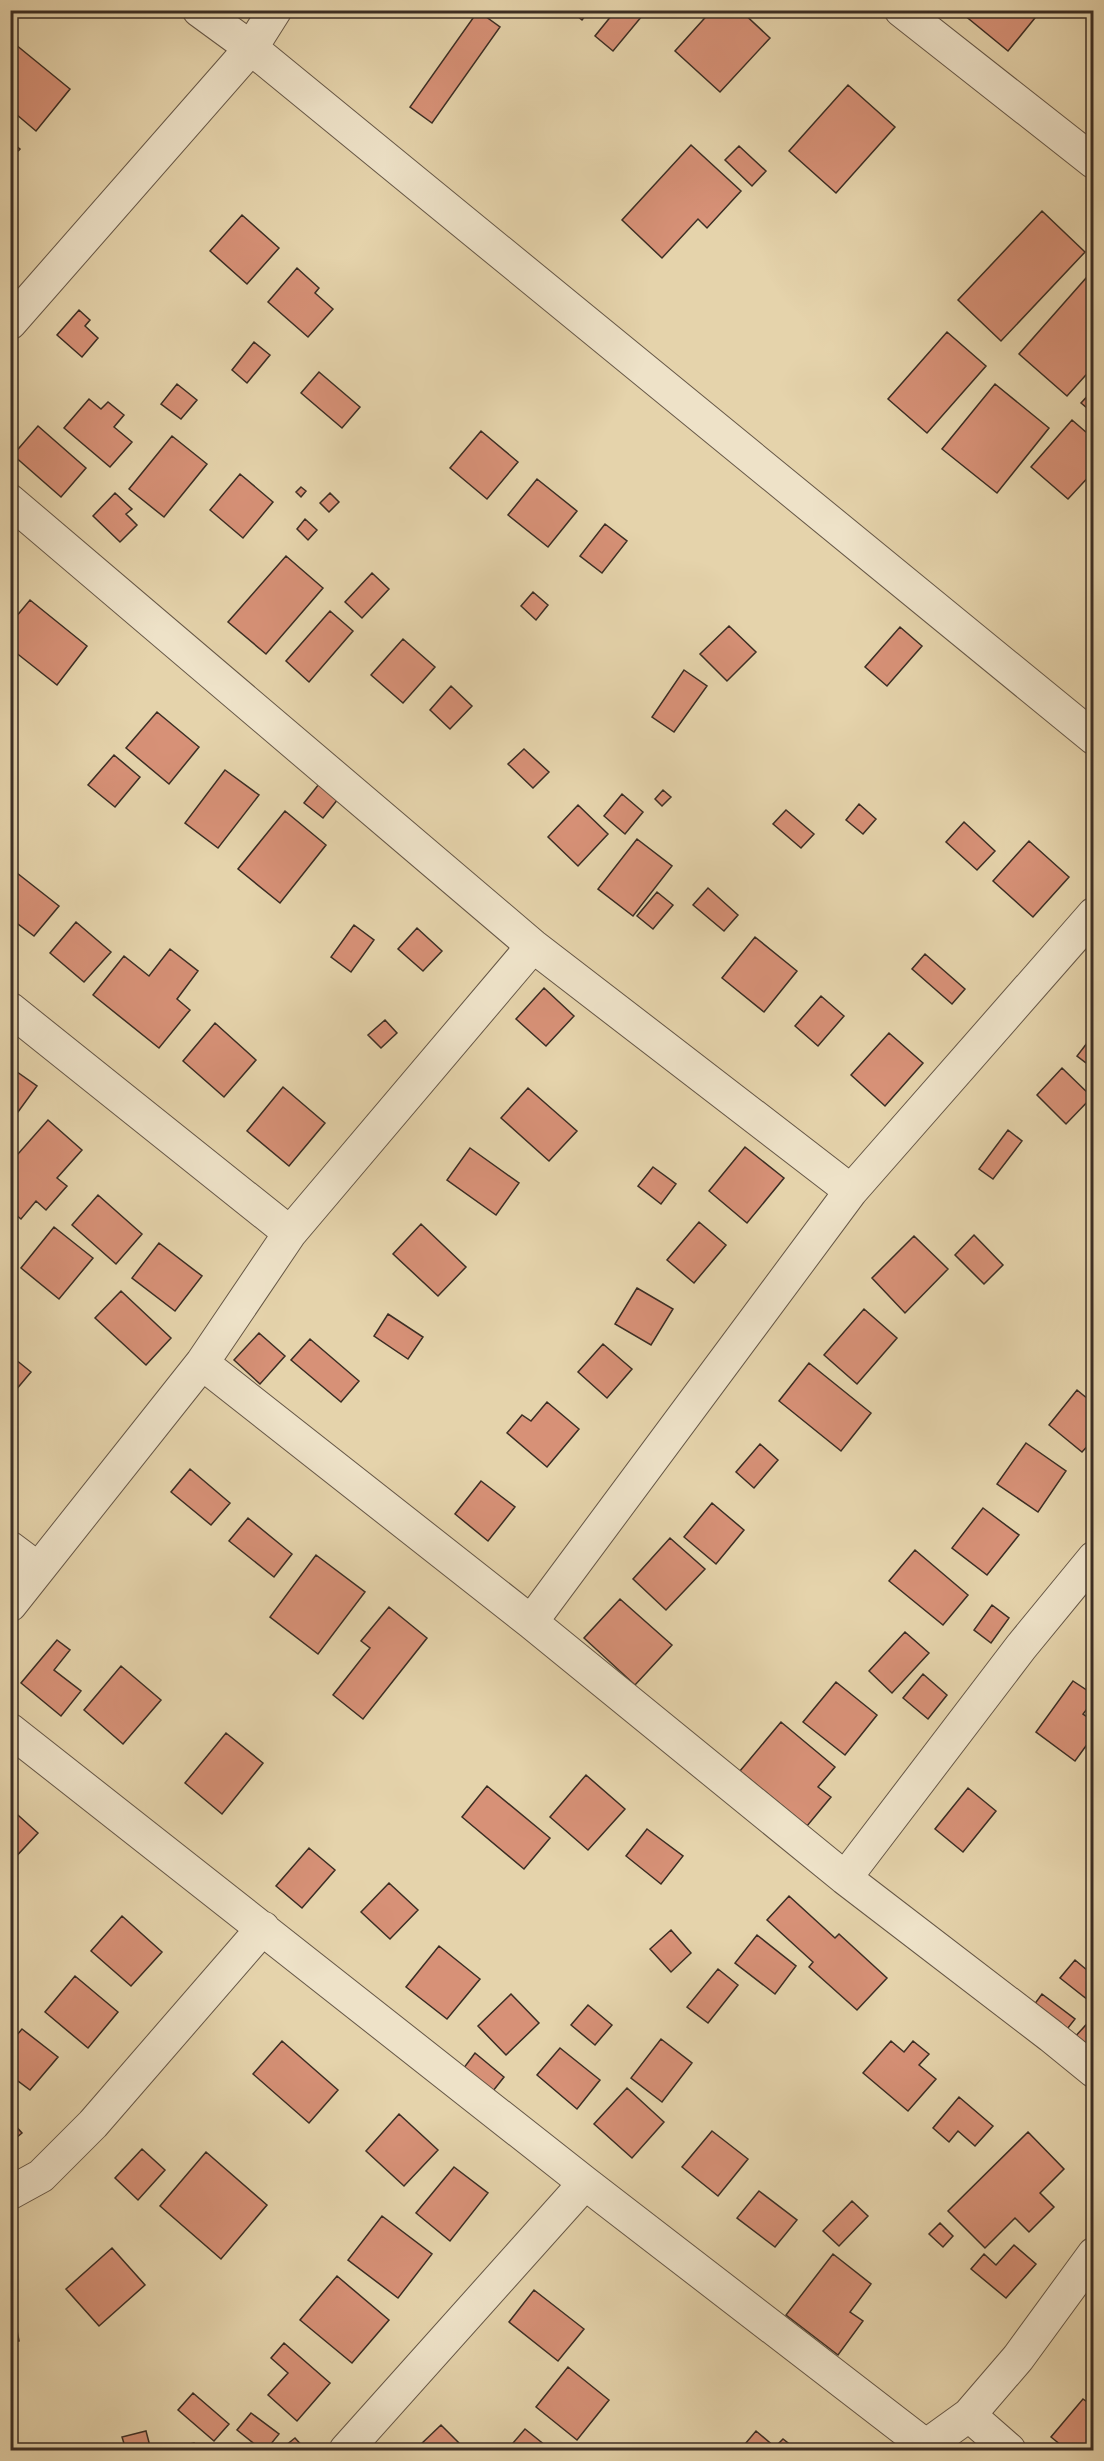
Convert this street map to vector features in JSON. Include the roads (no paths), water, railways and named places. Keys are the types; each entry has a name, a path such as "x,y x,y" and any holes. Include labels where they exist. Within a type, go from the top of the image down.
{"street":[{"path":"199,10 251,48 1094,738"},
{"path":"10,323 251,48 275,10"},
{"path":"902,10 1094,162"},
{"path":"10,501 532,946 851,1191"},
{"path":"531,1622 851,1191 1094,914"},
{"path":"10,1605 202,1363 290,1233 532,946"},
{"path":"10,1009 290,1233"},
{"path":"202,1363 531,1622 845,1878 1094,2071"},
{"path":"10,1548 38,1569"},
{"path":"845,1878 1021,1647 1094,1558"},
{"path":"10,1730 924,2448 969,2415 1018,2358 1094,2254"},
{"path":"10,2193 41,2176 93,2124 263,1928"},
{"path":"346,2451 585,2183"},
{"path":"969,2415 1009,2451"}]}
